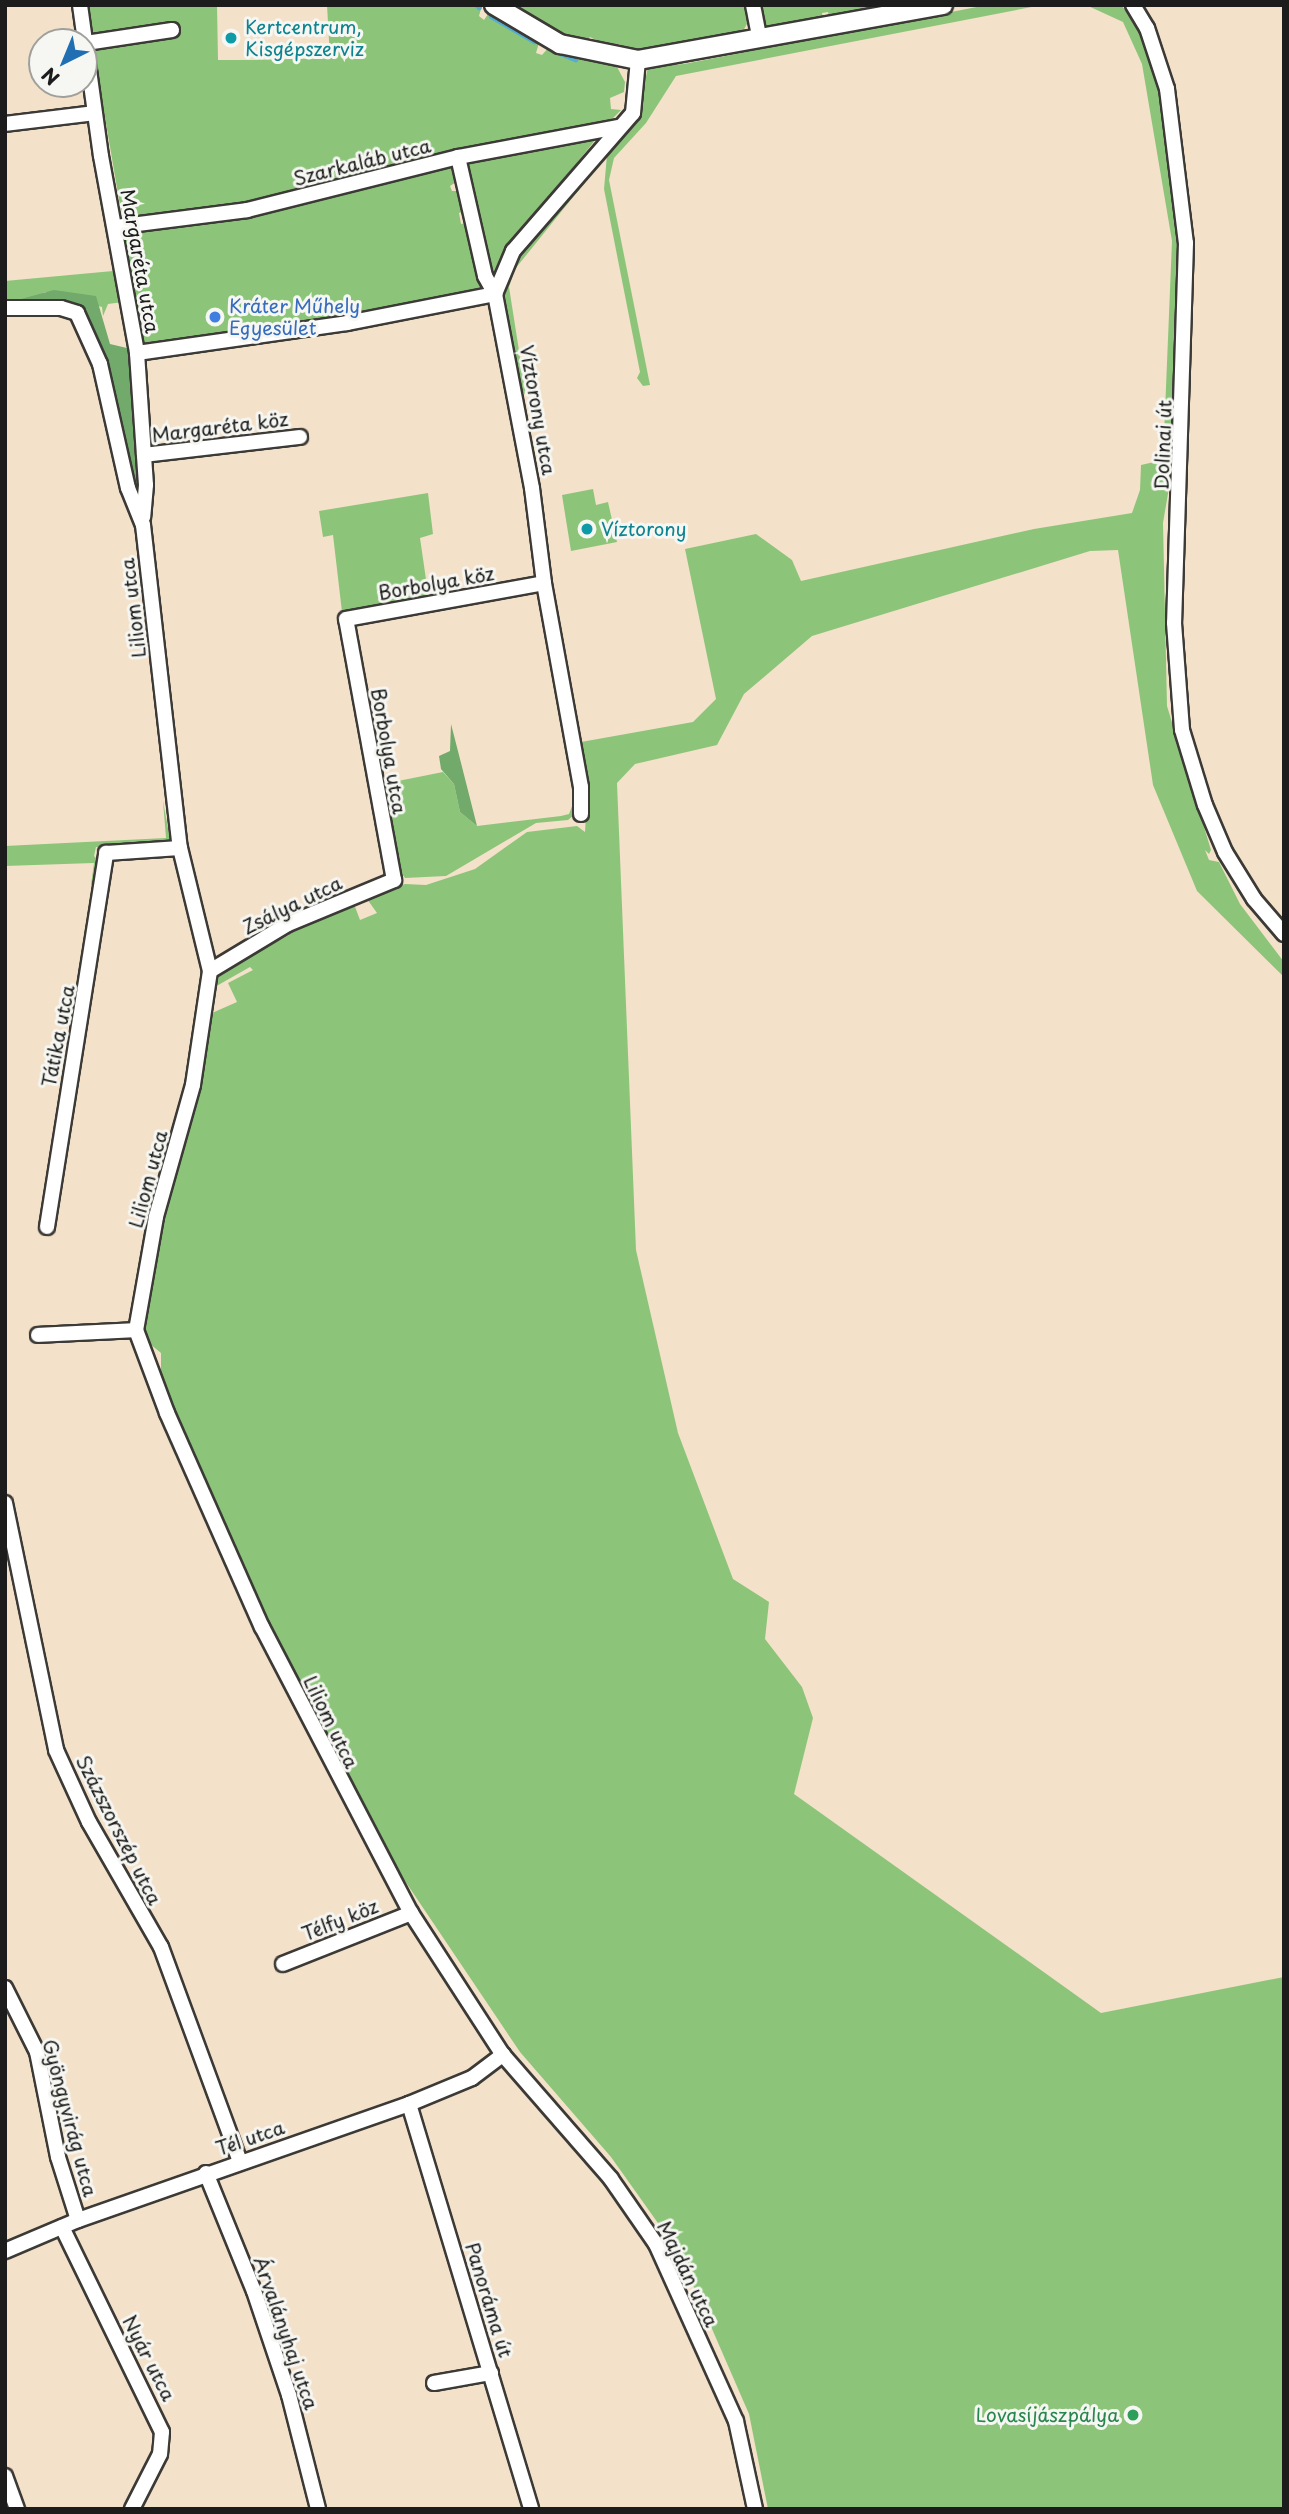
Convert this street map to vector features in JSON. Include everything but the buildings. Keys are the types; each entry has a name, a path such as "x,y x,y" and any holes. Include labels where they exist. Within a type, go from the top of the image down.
{"street":[{"name":"Margaréta utca","path":"80,5 84,28"},
{"path":"494,5 561,44 638,60 943,5"},
{"path":"753,5 759,37"},
{"name":"Dolinai út","path":"1133,5 1147,28 1167,89 1186,243 1174,624 1182,730 1205,805 1244,882 1284,934"},
{"path":"98,41 172,30"},
{"path":"137,353 347,323 495,295 513,251 618,127 633,113 638,60"},
{"name":"Margaréta utca","path":"92,98 137,353 144,455 143,525"},
{"path":"5,124 94,113"},
{"name":"Szarkaláb utca","path":"115,227 247,210 458,157 618,127"},
{"name":"Víztorony utca","path":"458,157 485,276 495,295 532,488 544,583 572,730 581,814"},
{"name":"Liliom utca","path":"5,308 61,308 81,318 100,364 128,488 143,525 180,848 210,971 193,1085 156,1217 136,1330 167,1413 262,1627 411,1913 503,2055"},
{"name":"Margaréta köz","path":"144,455 300,437"},
{"name":"Borbolya köz","path":"347,629 346,619 544,583"},
{"name":"Borbolya utca","path":"347,629 394,880"},
{"name":"Tátika utca","path":"47,1227 106,853 180,848"},
{"name":"Zsálya utca","path":"210,971 288,924 394,880"},
{"path":"38,1335 136,1330"},
{"name":"Százszorszép utca","path":"5,1503 57,1750 89,1822 161,1947 240,2162"},
{"name":"Télfy köz","path":"284,1964 411,1913"},
{"name":"Gyöngyvirág utca","path":"5,1988 37,2052 58,2157 78,2220"},
{"name":"Tél utca","path":"5,2251 78,2220 409,2104 472,2078 503,2055"},
{"name":"Majdán utca","path":"503,2055 611,2179 656,2244 736,2421 755,2509"},
{"name":"Panoráma út","path":"409,2104 531,2509"},
{"name":"Árvalányhaj utca","path":"206,2174 254,2291 289,2395 318,2509"},
{"name":"Nyár utca","path":"62,2227 162,2432 160,2454 132,2509"},
{"path":"434,2383 491,2372"},
{"path":"5,2476 17,2509"}],"green space":[{"path":"87,5 217,5 218,60 330,58 327,5 482,5 479,16 484,20 490,11 539,43 536,53 542,55 550,46 616,65 625,82 624,92 610,98 611,109 621,110 611,120 452,151 241,203 241,207 123,223 98,76 98,46 180,36 179,23 98,35 98,28 92,28"},
{"path":"511,5 744,5 746,17 747,5 749,20 742,33 640,51 618,44 617,51 590,37 584,43 566,38"},
{"path":"760,5 907,5 830,20 828,12 822,13 823,21 771,29 763,24"},
{"path":"987,5 1042,5 676,76 646,123 614,158 609,180 650,385 643,386 637,378 640,372 604,189 607,155 515,269 509,287 526,395 522,392 504,294 508,268 639,109 648,67 684,64"},
{"path":"1086,5 1122,6 1143,31 1159,81 1182,238 1172,470 1163,523 1167,706 1211,850 1209,854 1205,850 1209,860 1219,862 1240,904 1284,962 1284,977 1197,891 1153,785 1118,550 1090,551 812,636 744,694 717,745 635,764 617,783 636,1250 678,1433 733,1579 769,1602 765,1639 802,1687 813,1718 794,1794 1101,2013 1284,1977 1284,2509 768,2509 749,2414 689,2276 670,2240 611,2157 520,2052 403,1878 277,1646 280,1641 273,1638 173,1412 161,1373 161,1353 144,1339 141,1328 161,1221 193,1107 212,1013 237,1002 228,983 253,970 250,967 213,988 213,977 289,935 288,929 354,904 360,920 377,913 367,899 405,884 426,885 475,869 527,832 577,826 585,832 587,798 581,742 693,722 716,699 685,549 756,534 792,560 801,581 1034,529 1132,513 1140,490 1141,465 1163,460 1172,241 1142,64 1123,22"},
{"path":"596,139 512,244 492,283 463,165 508,152"},
{"path":"452,163 459,180 450,186 452,191 459,191 465,211 459,213 461,224 467,223 486,291 343,315 343,319 143,345 128,274 125,230"},
{"path":"110,253 116,253 123,302 108,304 103,316 102,307 45,292 33,299 5,302 5,281 113,271"},
{"path":"54,290 96,296 110,344 131,349 141,497 137,497 81,312 10,302"},
{"path":"593,489 596,505 608,502 617,542 571,551 562,495"},
{"path":"428,493 433,534 420,538 429,600 342,612 333,535 323,537 319,511"},
{"path":"451,724 477,826 460,812 454,784 441,769 439,756 450,751"},
{"path":"443,772 454,784 460,812 477,826 569,814 574,801 574,815 568,820 536,823 446,876 405,878 393,861 378,785"},
{"path":"163,801 170,839 167,844 96,847 94,856 99,861 95,885 91,885 94,863 5,866 5,846 166,838"}],"waterway":[{"path":"491,16 534,41"},
{"path":"555,51 575,59"}],"place":[{"name":"Kertcentrum, Kisgépszerviz","path":"231,38"},
{"name":"Kráter Műhely Egyesület","path":"215,317"},
{"name":"Víztorony","path":"587,529"},
{"name":"Lovasíjászpálya","path":"1133,2415"}]}
